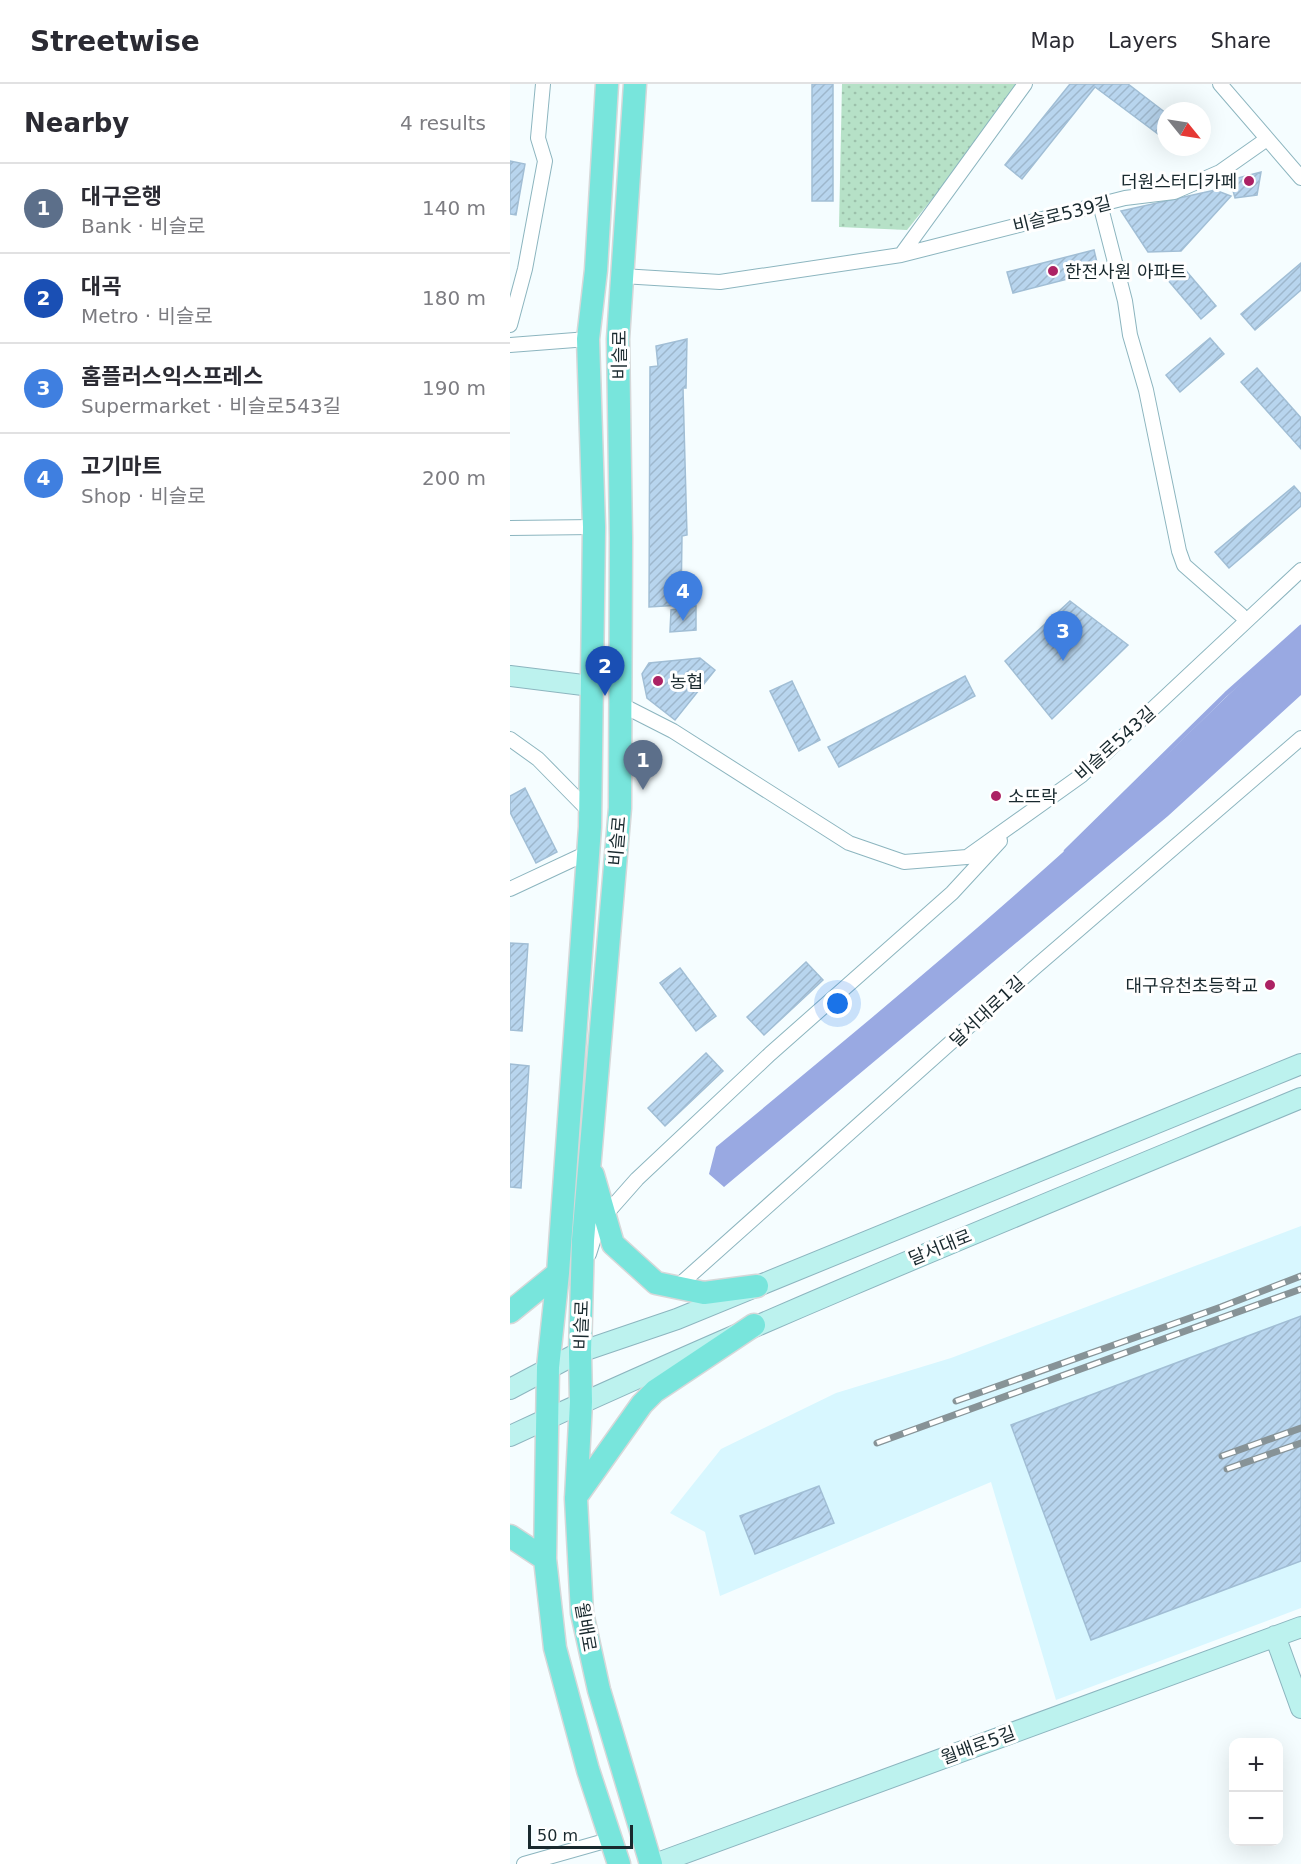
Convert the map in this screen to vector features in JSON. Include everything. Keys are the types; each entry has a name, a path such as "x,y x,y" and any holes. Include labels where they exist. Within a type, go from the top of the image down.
{"main road":[{"name":"비슬로","path":"549,1367 558,1273 590,812 594,527 588,339 596,270 607,84"},
{"name":"비슬로","path":"581,1391 584,1240 620,808 618,703 621,538 618,339 636,84"},
{"path":"510,676 591,686"},
{"name":"달서대로","path":"510,1388 580,1352 650,1329 1301,1064"},
{"name":"달서대로","path":"510,1436 548,1418 581,1391 754,1326 1301,1098"},
{"path":"590,1164 606,1212 613,1244 656,1283 704,1293 757,1286"},
{"path":"510,1312 558,1273"},
{"path":"576,1498 642,1404 655,1391 754,1326"},
{"name":"월배로","path":"549,1367 545,1559 555,1648 588,1770 619,1864"},
{"name":"월배로","path":"581,1391 576,1498 582,1613 599,1690 653,1864"},
{"path":"510,1536 545,1559"},
{"name":"월배로5길","path":"653,1864 1301,1627"},
{"path":"1275,1636 1301,1708"}],"street":[{"path":"510,325 525,268 545,161 538,138 543,84"},
{"path":"901,255 1025,84"},
{"path":"1220,84 1301,178"},
{"name":"비슬로539길","path":"622,276 720,282 901,255 1100,204 1174,192 1220,172 1267,139"},
{"path":"1100,204 1146,390 1179,551 1184,565 1241,615"},
{"path":"510,345 588,339"},
{"path":"510,528 594,527"},
{"name":"비슬로543길","path":"618,703 673,731 849,843 904,862 967,857 1082,775 1301,570"},
{"name":"달서대로1길","path":"677,1287 1039,963 1142,878 1301,738"},
{"path":"510,739 538,759 590,812"},
{"path":"584,1270 599,1222 606,1212 667,1150 770,1054 952,893 1024,816"},
{"name":"비슬로","path":"510,889 587,853"},
{"path":"524,1864 612,1839"}],"shaded area":[{"path":"1301,1226 1301,1608 1056,1700 991,1482 720,1596 705,1532 670,1513 721,1449 836,1393 951,1358"}],"green space":[{"path":"842,84 1025,84 907,230 839,227"}],"water":[{"path":"1301,627 1301,695 1168,816 724,1187 709,1174 716,1147 1028,884"}],"building":[{"path":"812,84 833,84 833,201 812,201"},
{"path":"1070,84 1128,84 1157,106 1157,133 1095,87 1022,179 1005,165"},
{"path":"510,161 525,164 516,215 510,214"},
{"path":"1261,172 1257,195 1235,198 1230,180"},
{"path":"1215,190 1231,196 1181,251 1148,252 1121,211"},
{"name":"한전사원 아파트","path":"1094,250 1099,271 1013,293 1007,272"},
{"path":"1301,263 1301,290 1255,330 1241,314"},
{"path":"1182,266 1216,306 1201,319 1167,279"},
{"path":"1210,338 1224,354 1180,392 1166,375"},
{"path":"687,339 686,388 683,388 687,535 682,536 681,605 649,607 650,367 658,366 656,346"},
{"path":"1257,368 1301,418 1301,449 1241,382"},
{"path":"1294,486 1301,494 1301,506 1229,568 1215,552"},
{"path":"1070,601 1128,645 1052,719 1005,661"},
{"path":"696,606 696,630 670,632 671,610"},
{"path":"700,658 715,670 675,720 647,698 642,674 649,663"},
{"path":"965,676 975,696 839,767 828,747"},
{"path":"792,681 820,740 799,751 770,691"},
{"path":"525,788 557,852 536,863 510,812 510,796"},
{"path":"510,943 528,944 522,1031 510,1030"},
{"path":"806,962 823,980 764,1035 747,1017"},
{"path":"680,968 716,1016 696,1031 660,983"},
{"path":"706,1053 723,1071 665,1126 648,1108"},
{"path":"510,1064 529,1066 521,1188 510,1187"},
{"path":"1301,1316 1301,1561 1091,1640 1011,1425"},
{"path":"819,1486 834,1523 755,1554 740,1516"}],"waterway":[{"path":"1066,851 1226,694 1301,627"}],"railway":[{"path":"956,1401 1221,1307 1301,1276"},
{"path":"877,1443 1301,1289"},
{"path":"1222,1456 1301,1428"},
{"path":"1227,1469 1301,1443"}],"place":[{"name":"더원스터디카페","path":"1249,181"},
{"name":"한전사원 아파트","path":"1053,271"},
{"name":"고기마트","path":"683,621"},
{"name":"홈플러스익스프레스","path":"1063,661"},
{"name":"농협","path":"658,681"},
{"name":"대곡","path":"605,696"},
{"name":"대구은행","path":"643,790"},
{"name":"소뜨락","path":"996,796"},
{"name":"대구유천초등학교","path":"1270,985"}]}
